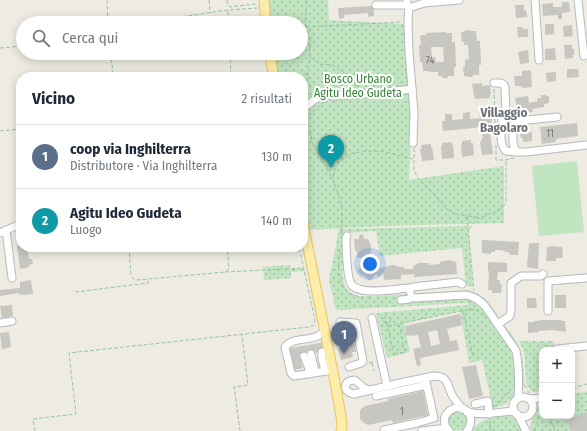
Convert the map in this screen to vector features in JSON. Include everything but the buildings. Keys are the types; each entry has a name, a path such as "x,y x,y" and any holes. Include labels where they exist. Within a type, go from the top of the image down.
{"main road":[{"path":"262,4 265,16"},
{"path":"271,60 273,72"},
{"path":"304,252 306,341 341,416 350,431"},
{"path":"341,416 341,431"}],"street":[{"path":"376,5 459,0"},
{"path":"535,0 539,60"},
{"path":"578,0 584,56"},
{"path":"408,4 414,112 413,143"},
{"path":"494,83 504,84 505,88 506,115 502,117 502,144 506,151 534,151 587,145"},
{"path":"308,105 324,94 334,96 412,89"},
{"path":"308,113 318,102 334,96"},
{"path":"517,152 514,148 513,140 514,125 518,121 558,116"},
{"path":"12,278 3,231 16,226"},
{"path":"344,238 346,238 350,283 354,288 372,291 409,289 413,287 458,282 462,284"},
{"path":"498,324 510,316 512,310 511,283 521,276 541,276 543,274"},
{"path":"548,311 548,281 587,278"},
{"path":"409,289 412,297"},
{"path":"401,300 412,297 465,295 476,298 485,306 516,351 519,386 524,398 531,401 533,406 532,412 528,415 526,431"},
{"path":"372,318 386,386"},
{"path":"0,323 12,321"},
{"path":"340,322 356,323 363,361 362,363 349,367"},
{"path":"306,341 287,345 285,347 291,373 294,376 321,372"},
{"path":"575,347 587,346"},
{"path":"310,356 321,372 308,366 310,356"},
{"path":"376,396 426,381 434,376 442,377 446,380 451,394 450,404 445,420 448,430 425,430"},
{"path":"369,390 386,386 426,381"},
{"path":"384,430 434,418 426,381"},
{"path":"451,394 470,417 471,424"},
{"path":"526,431 515,410 514,402 524,398 539,398"},
{"path":"475,404 488,401 488,412"},
{"path":"533,406 539,401"},
{"path":"448,412 455,408 475,414 515,410 523,416 528,415"},
{"path":"467,431 471,424 488,412"},
{"path":"425,430 445,420"}],"path":[{"path":"107,0 108,16"},
{"path":"209,0 210,13"},
{"path":"227,0 228,6 230,7 255,4 255,8"},
{"path":"306,16 307,0"},
{"path":"189,16 228,10 255,8 262,4"},
{"path":"228,10 228,16"},
{"path":"308,27 408,22"},
{"path":"308,39 310,51 308,73"},
{"path":"0,48 16,47"},
{"path":"310,57 320,64 333,65 351,79 361,91"},
{"path":"111,60 112,72"},
{"path":"230,60 231,72"},
{"path":"494,83 495,127"},
{"path":"308,114 323,103 323,99"},
{"path":"308,127 311,133 312,143 332,178 340,199 344,238"},
{"path":"0,131 16,129"},
{"path":"496,141 496,160"},
{"path":"413,143 414,170 417,177 447,209 454,214 480,217"},
{"path":"332,178 339,163 352,153 387,152 414,159"},
{"path":"469,229 473,222 477,219 499,210 506,203 506,160"},
{"path":"467,216 474,292"},
{"path":"340,247 338,274 341,285 350,294 358,297 375,297"},
{"path":"129,252 131,276 138,280 225,272 304,268"},
{"path":"225,272 229,269 227,252"},
{"path":"35,431 34,419 76,414 69,353 242,335 309,327 314,325 315,320 300,252"},
{"path":"75,292 148,283 148,280"},
{"path":"388,326 463,310 474,309 488,319 492,316"},
{"path":"463,310 473,356"},
{"path":"387,323 394,355 405,352 399,324"},
{"path":"240,431 234,387 248,385 242,335"},
{"path":"372,362 374,371"},
{"path":"575,387 587,384"},
{"path":"491,431 488,412 498,405 504,396 511,390 519,386"},
{"path":"535,431 539,416"},
{"path":"550,419 554,431"}],"green space":[{"name":"Bosco Urbano Agitu Ideo Gudeta","path":"268,0 328,0 329,20 404,24 413,83 409,180 504,166 504,223 384,226 310,230 308,220 308,72 276,72 274,60 308,60 308,16 269,16"},
{"path":"577,161 584,232 539,236 532,166"},
{"path":"468,226 473,287 466,285 462,248 380,256 376,231 347,233 348,265 342,266 343,278 345,287 351,293 363,297 468,290 486,299 518,344 522,356 525,387 515,389 515,394 504,405 493,408 482,360 469,363 460,311 404,323 410,352 387,358 376,313 468,305 467,303 336,310 329,280 339,229"},
{"path":"290,265 290,269 304,268 304,271 291,272 291,278 264,280 263,267"},
{"path":"519,341 553,341 554,347 539,347 539,392 533,392 528,387 523,348"},
{"path":"587,391 587,431 531,431 533,415 539,404 539,419 575,419 575,393"},
{"path":"458,411 465,414 468,421 465,428 458,431 451,428 448,421 451,414"},
{"path":"507,415 515,419 522,431 471,431 478,424 484,421 494,417"}],"tunnel":[{"path":"320,343 322,352"},
{"path":"315,344 317,353"},
{"path":"309,345 311,354"},
{"path":"302,346 304,356"},
{"path":"297,347 299,362 302,362"},
{"path":"291,348 294,362 299,362"}],"place":[{"name":"Agitu Ideo Gudeta","path":"331,168"},
{"name":"coop via Inghilterra","path":"344,354"}],"district":[{"name":"Villaggio Bagolaro","path":"504,120"}]}
